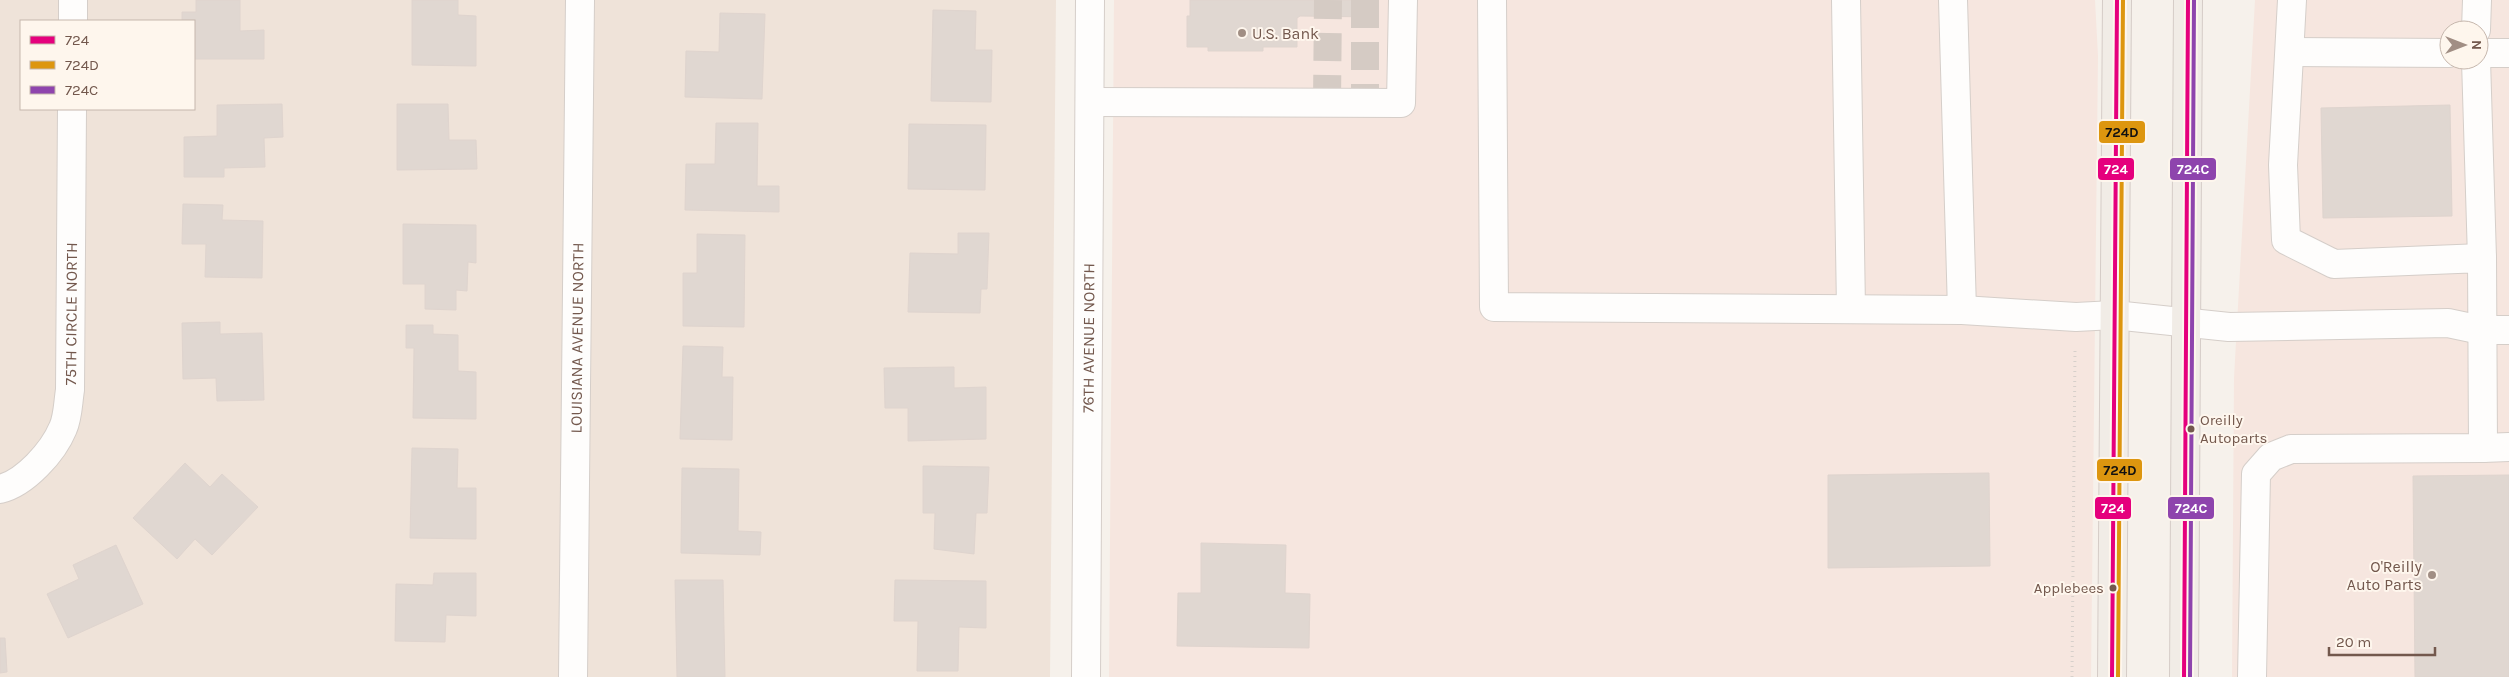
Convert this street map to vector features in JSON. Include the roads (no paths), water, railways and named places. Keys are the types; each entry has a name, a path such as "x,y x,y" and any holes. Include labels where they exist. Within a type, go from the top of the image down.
{"main road":[{"path":"2112,677 2117,0"},
{"path":"2184,677 2188,0"}],"street":[{"path":"73,0 73,20"},
{"name":"LOUISIANA AVENUE NORTH","path":"573,677 580,0"},
{"name":"76TH AVENUE NORTH","path":"1086,677 1090,0"},
{"path":"1090,102 1401,103 1403,0"},
{"path":"1492,0 1494,307 1962,310 2076,317 2114,315 2185,320 2229,327 2448,323 2481,330 2509,330"},
{"path":"1846,0 1852,309"},
{"path":"1953,0 1962,310"},
{"path":"2292,0 2284,165 2286,240 2334,264 2482,258"},
{"path":"2476,20 2477,0"},
{"path":"2290,52 2439,53"},
{"path":"2489,53 2509,53"},
{"path":"2252,677 2255,481 2256,474 2271,457 2291,449 2496,448 2481,330 2482,258 2476,70"},
{"name":"75TH CIRCLE NORTH","path":"0,489 14,485 43,460 63,428 70,390 72,110"}],"tunnel":[{"path":"1327,103 1328,0"},
{"path":"1365,0 1365,103"}],"place":[{"name":"U.S. Bank","path":"1242,33"},
{"name":"Oreilly Autoparts","path":"2191,429"},
{"name":"O'Reilly Auto Parts","path":"2432,575"},
{"name":"Applebees","path":"2113,588"}]}
